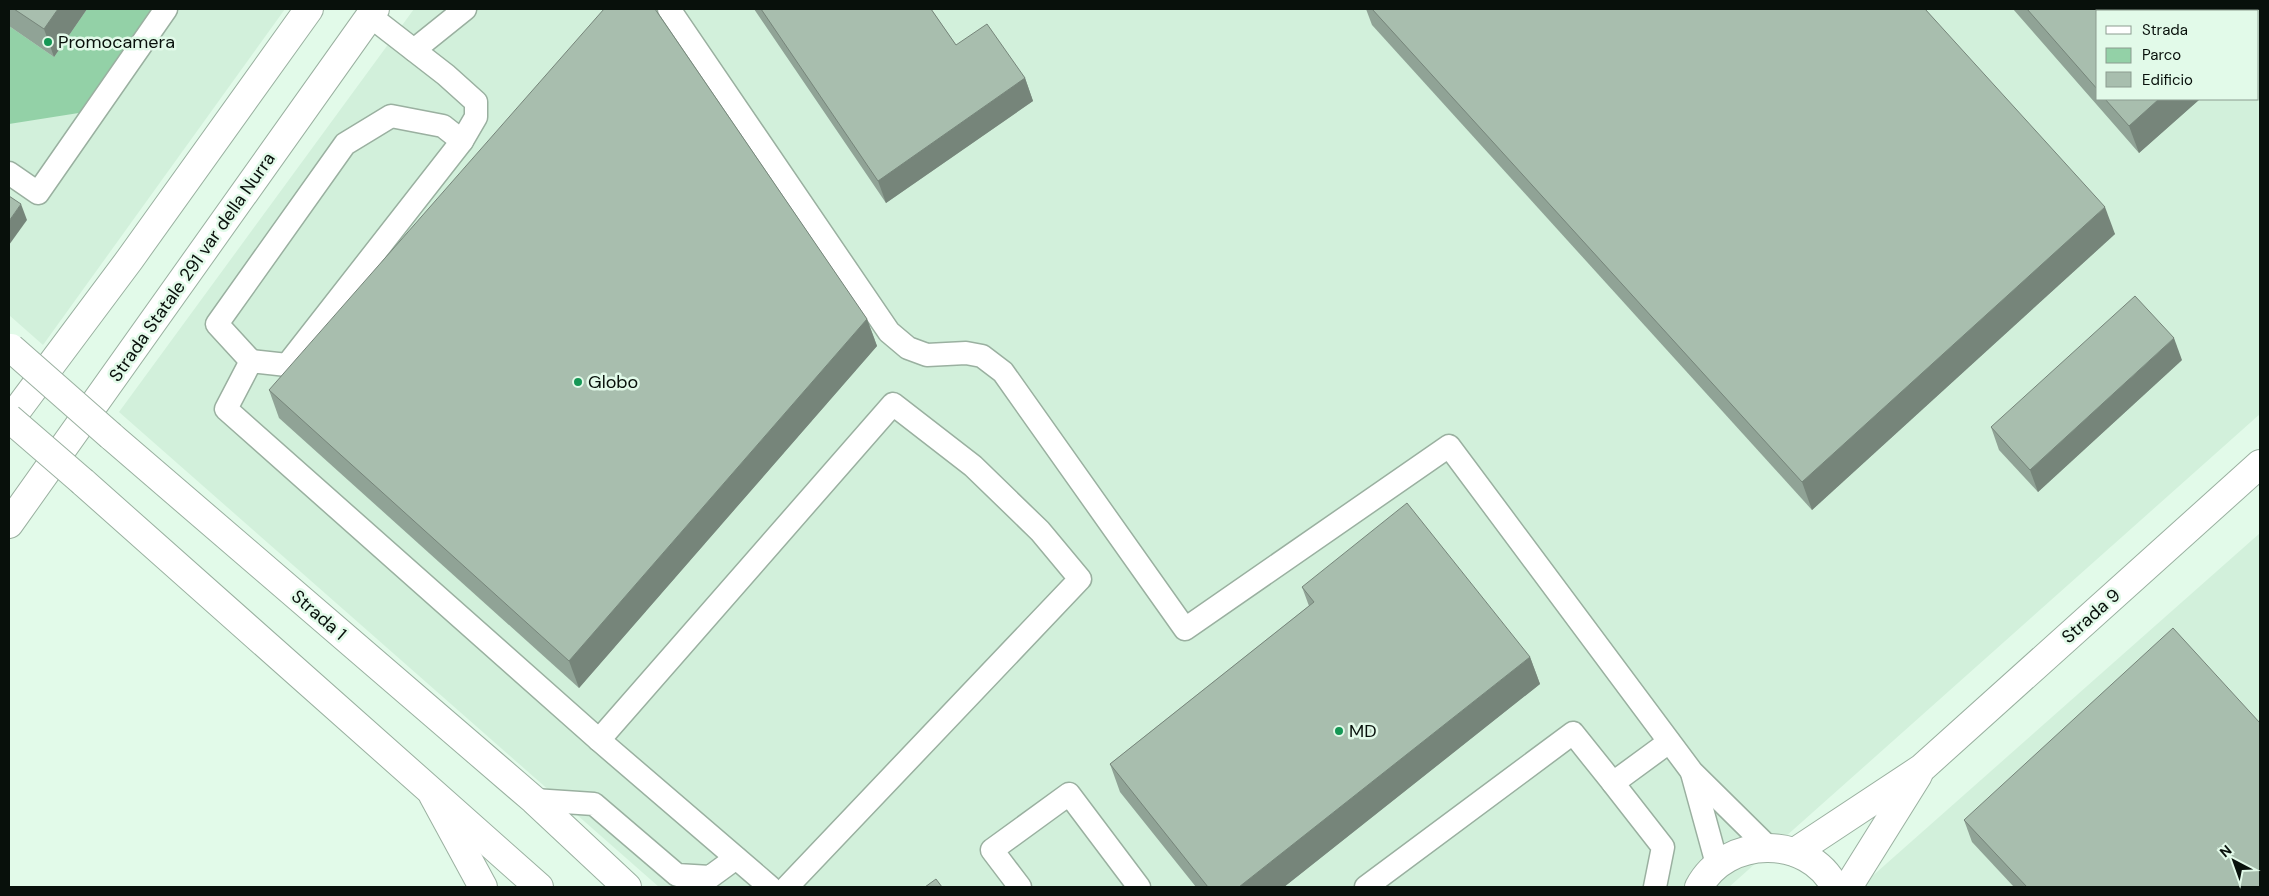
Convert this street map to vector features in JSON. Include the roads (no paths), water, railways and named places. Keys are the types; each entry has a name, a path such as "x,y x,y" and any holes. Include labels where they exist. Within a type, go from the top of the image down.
{"street":[{"path":"309,9 130,259 9,419 83,482 433,795 539,887"},
{"name":"Strada Statale 291 var della Nurra","path":"9,524 372,12"},
{"name":"Strada 1","path":"10,347 534,800 627,887"},
{"name":"Strada 9","path":"1795,852 1922,768 2260,464"},
{"name":"Strada 9","path":"1848,887 1922,768"},
{"path":"433,795 483,887"},
{"path":"1699,887 1718,864 1742,851 1768,847 1795,852 1815,863 1835,887"}],"lane":[{"path":"9,173 38,193 166,9"},
{"path":"414,50 465,9"},
{"path":"669,9 889,332 908,348 927,355 966,353 982,356 1003,372 1185,629 1449,446 1692,772 1768,847"},
{"path":"372,12 476,102 476,117 462,141 287,365 251,361 217,324 345,144 391,116 443,126 462,141"},
{"path":"251,361 226,409 600,740 770,887"},
{"path":"600,740 893,404 973,466 1040,531 1080,579 787,887"},
{"path":"1366,887 1573,733 1663,847 1655,887"},
{"path":"1613,783 1669,742"},
{"path":"1692,772 1718,864"},
{"path":"1020,887 992,850 1069,794 1139,887"},
{"path":"534,800 594,804 677,875 710,877 736,858"}],"place":[{"name":"Promocamera","path":"48,42"},
{"name":"Globo","path":"578,382"},
{"name":"MD","path":"1339,731"}]}
